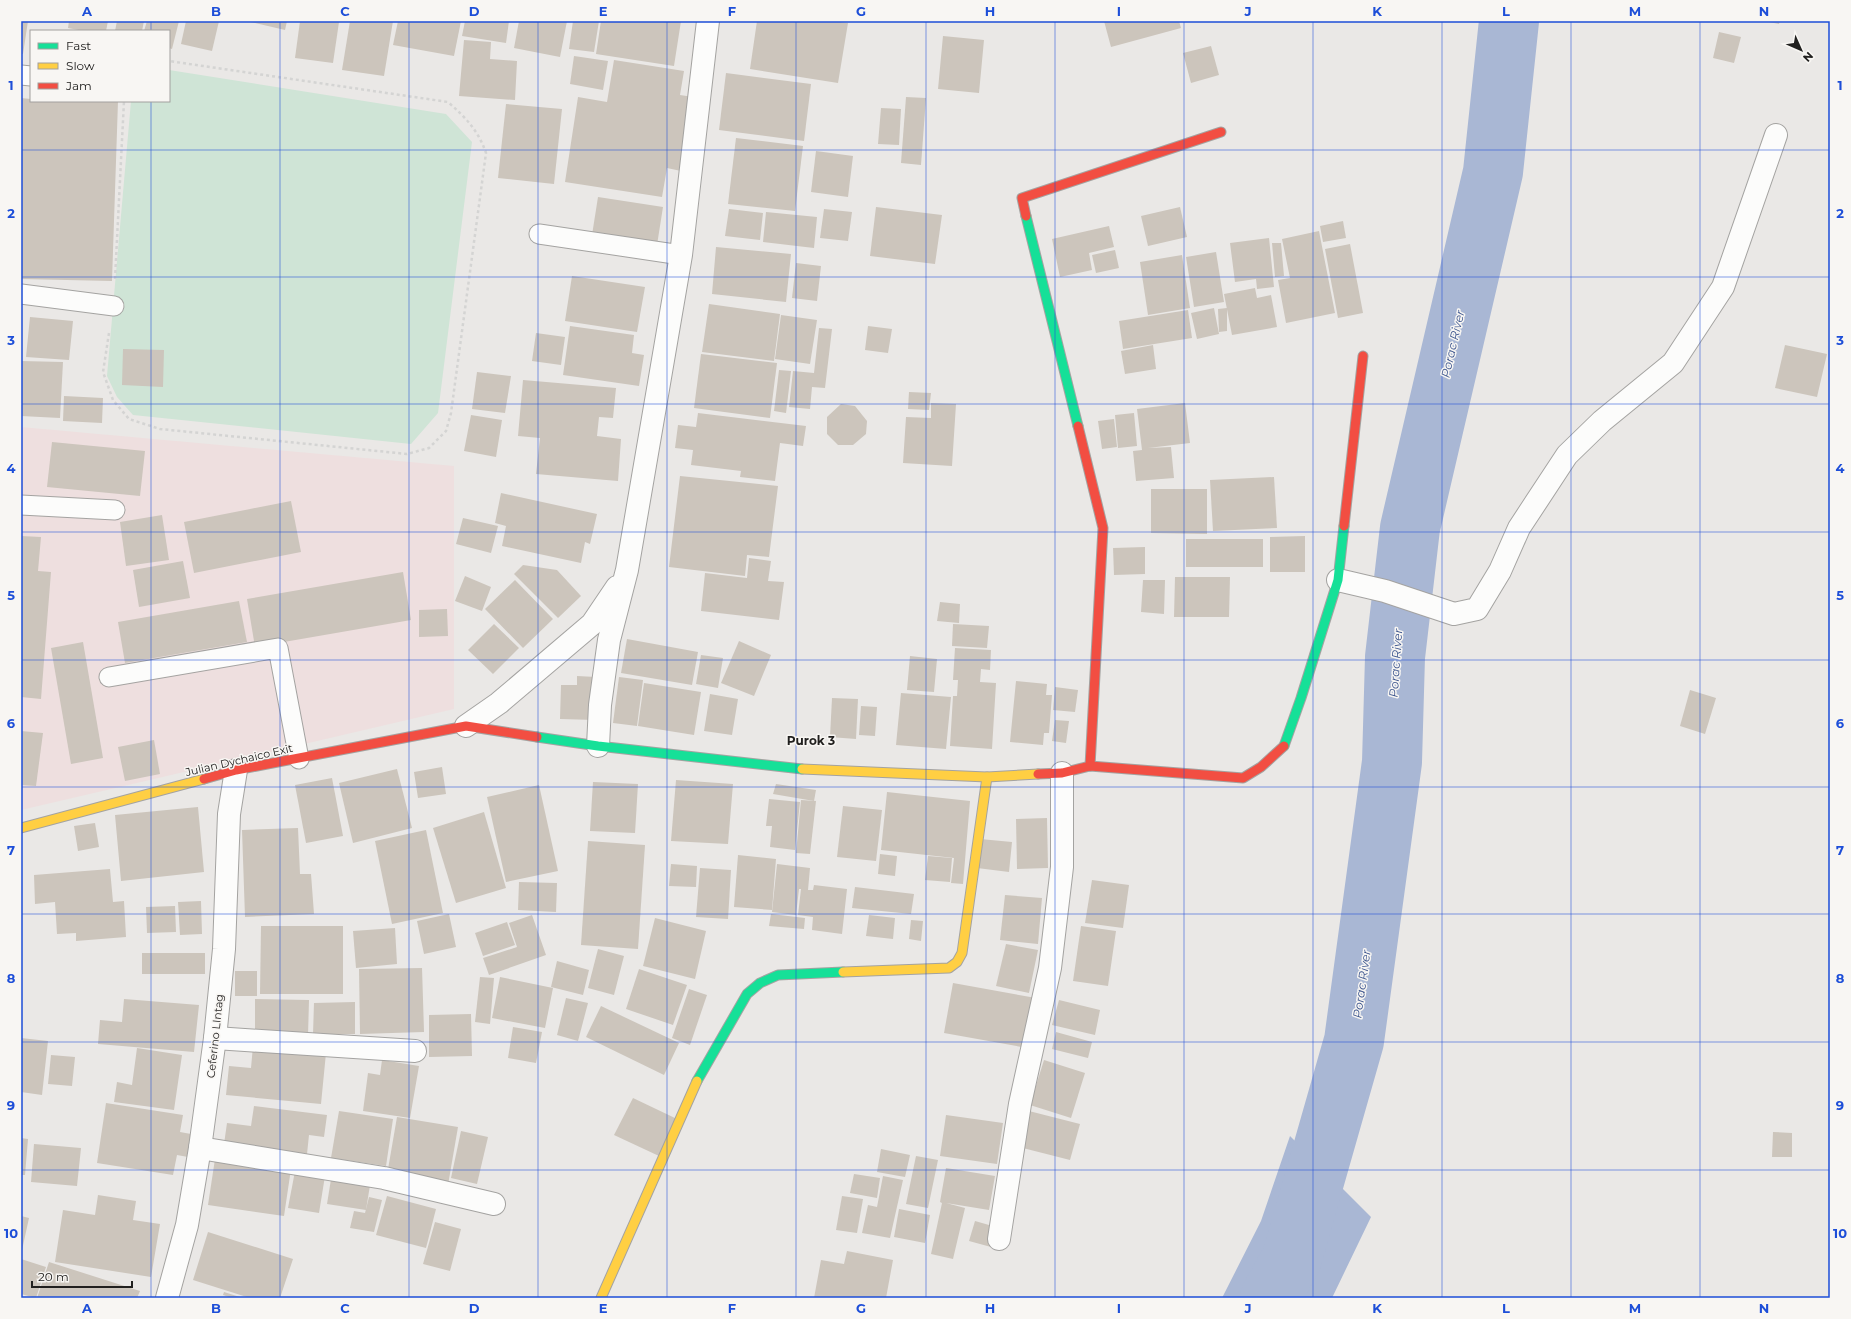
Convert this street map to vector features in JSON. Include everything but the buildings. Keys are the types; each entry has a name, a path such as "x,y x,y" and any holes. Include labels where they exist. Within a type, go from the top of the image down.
{"street":[{"path":"598,746 600,705 609,640 627,570 681,255 708,21"},
{"path":"1090,766 1103,528 1022,198 1221,132"},
{"path":"1338,580 1385,591 1454,614 1477,609 1500,571 1519,528 1567,455 1602,421 1673,362 1723,287 1776,135"},
{"name":"Julian Dychaico Exit","path":"21,828 236,770 466,726 598,746 791,768 987,777 1062,773 1090,766 1243,778 1260,767 1283,747 1301,698 1338,580 1363,356"},
{"path":"466,726 504,699 592,624 627,570"},
{"name":"Ceferino LIntag","path":"167,1298 187,1225 200,1148 215,1038 224,949 229,814 236,770"},
{"path":"999,1239 1020,1104 1050,968 1062,867 1062,773"},
{"path":"601,1298 693,1089 748,994 760,983 778,975 949,968 957,962 962,952 987,777"},
{"path":"215,1038 415,1051"},
{"path":"200,1148 384,1178 494,1204"}],"lane":[{"path":"539,234 681,255"},
{"path":"21,294 114,306"},
{"path":"21,505 115,510"},
{"path":"109,677 278,648 299,759"}],"path":[{"path":"124,102 114,306 102,372 113,400 129,419 160,429 407,454 429,448 446,431 451,413 486,153 480,136 464,116 448,102 170,61"}],"shaded area":[{"path":"21,427 454,466 454,709 21,810"}],"green space":[{"path":"170,70 446,114 472,142 438,413 411,444 133,415 117,397 107,376 131,102 170,102"}],"water":[{"path":"1290,1136 1371,1217 1332,1298 1222,1298 1261,1221"}],"waterway":[{"name":"Porac River","path":"1270,1298 1292,1258 1354,1041 1392,762 1395,657 1410,528 1493,172 1509,21"}],"traffic: fast":[{"path":"1026,216 1078,426"},
{"path":"1284,746 1301,698 1338,580 1344,526"},
{"path":"537,737 598,746 802,769"},
{"path":"697,1081 747,994 760,983 778,975 843,972"}],"traffic: slow":[{"path":"802,769 987,777 1038,774"},
{"path":"843,972 949,968 957,962 962,953 987,777"},
{"path":"21,828 204,779"},
{"path":"601,1298 697,1081"}],"traffic: jam":[{"path":"1026,216 1022,198 1221,132"},
{"path":"1344,526 1363,356"},
{"path":"1078,426 1103,528 1090,766"},
{"path":"204,779 236,770 466,726 537,737"},
{"path":"1038,774 1062,773 1090,766 1243,778 1261,767 1284,746"}],"district":[{"name":"Purok 3","path":"811,741"}]}
